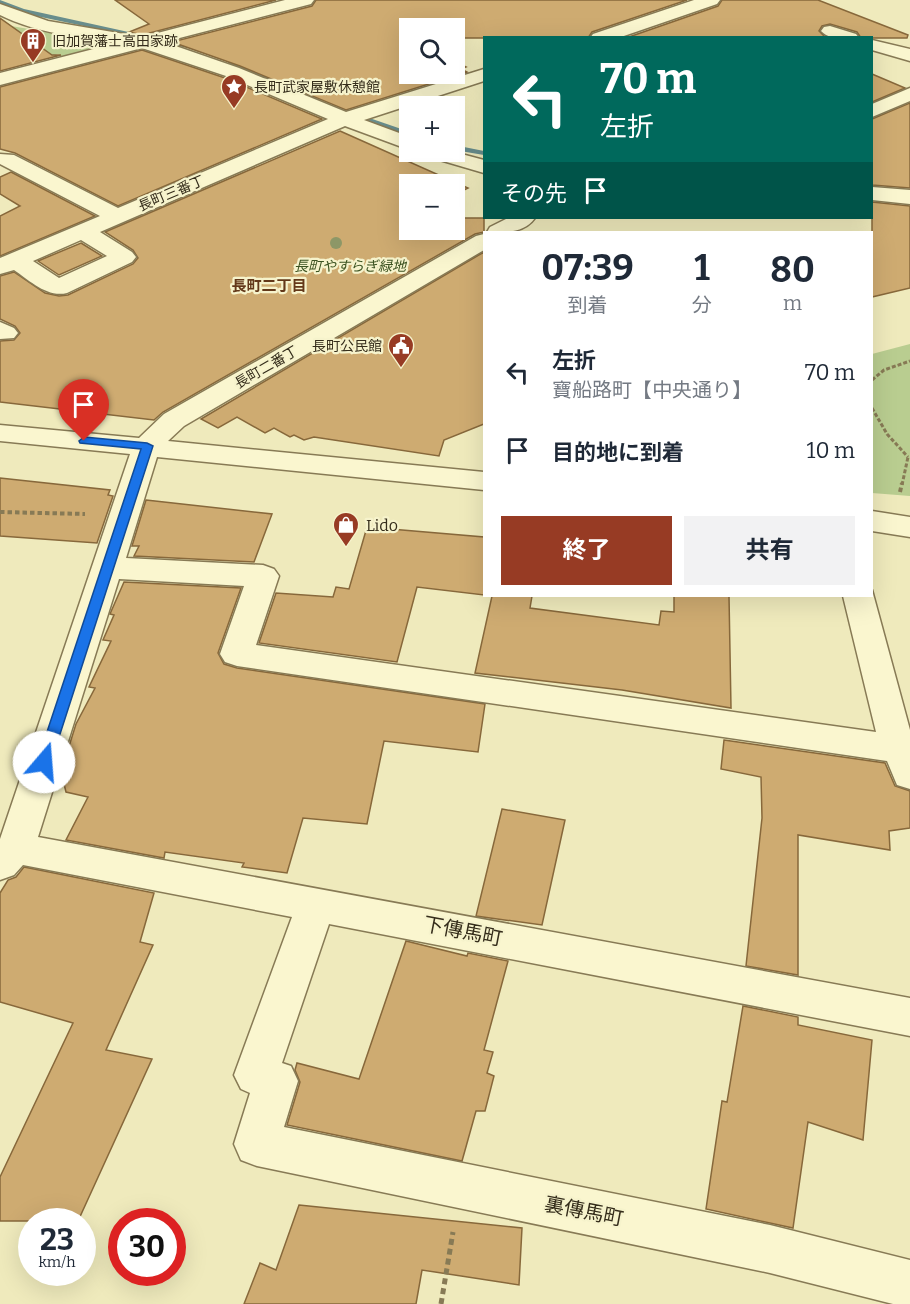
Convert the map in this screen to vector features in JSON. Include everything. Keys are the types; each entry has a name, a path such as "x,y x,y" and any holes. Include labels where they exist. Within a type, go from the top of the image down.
{"street":[{"path":"0,79 305,0"},
{"path":"605,36 711,0"},
{"path":"0,9 29,21 81,22 145,42 244,75 343,120 399,140"},
{"path":"830,31 844,36"},
{"path":"890,51 910,44"},
{"path":"873,45 910,55"},
{"name":"長町三番丁","path":"8,263 343,120 483,75"},
{"path":"873,111 910,94"},
{"path":"8,159 116,216"},
{"path":"465,161 483,167"},
{"path":"873,194 910,197"},
{"path":"500,231 522,219"},
{"path":"8,263 58,288 124,257 82,231"},
{"name":"長町二番丁","path":"147,446 174,420 483,242"},
{"path":"0,433 483,481"},
{"path":"8,856 108,568 147,446"},
{"path":"873,521 910,527"},
{"path":"108,568 262,576 237,654 905,762"},
{"path":"859,597 889,721 905,762"},
{"name":"下傳馬町","path":"8,856 317,903 910,1017"},
{"name":"裏傳馬町","path":"317,903 256,1075 276,1081 257,1144 770,1249 910,1284"}],"path":[{"path":"873,378 876,374 895,365 910,361"},
{"path":"873,415 894,445 910,458"},
{"path":"0,512 125,515"},
{"path":"441,1304 461,1186"}],"green space":[{"path":"11,26 101,41 106,45 97,51 66,59 58,54 0,69 0,29"},
{"path":"910,344 910,496 873,493 873,354"}],"building":[{"path":"115,0 276,0 142,35 129,32 149,24"},
{"path":"316,0 687,0 592,32 589,36 465,38 465,18 399,18 399,84 429,84 346,110 240,66 172,42 312,6"},
{"path":"722,0 818,0 908,35 907,38 873,38 873,36 860,36 857,32 830,24 822,26 819,31 824,36 632,36 718,6"},
{"path":"0,18 52,55 61,55 0,71"},
{"path":"142,50 225,78 322,119 118,206 15,153 0,149 0,87"},
{"path":"873,74 905,88 873,102"},
{"path":"910,103 910,188 873,185 873,119"},
{"path":"340,131 399,157 399,162 410,162 437,174 399,174 399,240 464,240 163,412 154,420 0,402 0,341 14,340 20,333 15,326 0,319 0,276 14,272 45,293 68,295 133,264 138,258 133,250 105,232"},
{"path":"11,172 95,216 0,256 0,216 20,206 0,194 0,177"},
{"path":"873,202 910,206 910,288 873,297"},
{"path":"465,218 484,219 484,231 465,240"},
{"path":"81,243 102,256 59,275 38,261"},
{"path":"483,253 483,424 444,440 439,456 314,437 304,440 294,435 290,437 274,428 265,433 237,417 218,428 201,419"},
{"path":"0,478 110,490 108,495 113,496 97,543 0,536"},
{"path":"146,500 272,514 254,562 134,556 139,546 132,546"},
{"path":"367,527 483,537 483,595 417,587 397,662 259,643 276,593 333,597 336,587 349,589"},
{"path":"124,582 241,588 218,653 224,664 237,668 485,704 478,752 384,741 367,824 303,818 287,873 242,867 244,863 165,852 164,858 66,840 88,797 66,792 61,772 76,724 95,688 89,687 111,641 103,640 114,615 110,614"},
{"path":"492,597 532,597 530,608 659,625 661,611 674,612 674,597 729,597 731,708 622,690 475,673"},
{"path":"724,740 885,763 895,786 910,791 910,828 889,831 890,850 798,835 798,975 746,966 762,818 761,777 721,769"},
{"path":"502,809 565,820 542,925 476,916"},
{"path":"24,867 154,893 140,942 153,945 106,1050 152,1059 84,1208 18,1208 18,1221 0,1221 0,1177 73,1023 0,1002 0,893 8,880 16,877"},
{"path":"406,941 467,956 468,953 508,961 484,1050 493,1052 487,1073 494,1076 485,1111 476,1111 462,1161 287,1125 300,1082 295,1070 297,1063 359,1079"},
{"path":"743,1006 798,1017 798,1025 872,1040 863,1140 808,1122 793,1228 706,1209 722,1101 727,1102"},
{"path":"299,1205 522,1228 519,1285 422,1270 416,1304 244,1304 260,1263 276,1270"}],"waterway":[{"path":"0,2 22,11 188,46"},
{"path":"231,62 329,106"},
{"path":"349,114 399,131"},
{"path":"465,149 483,153"}],"place":[{"name":"旧加賀藩士高田家跡","path":"33,64"},
{"name":"長町武家屋敷休憩館","path":"234,110"},
{"name":"長町公民館","path":"401,369"},
{"name":"Lido","path":"346,548"}],"district":[{"name":"長町二丁目","path":"269,286"}],"route":[{"path":"44,762 147,446 84,441"}],"park label":[{"name":"長町やすらぎ緑地","path":"350,266"}]}
